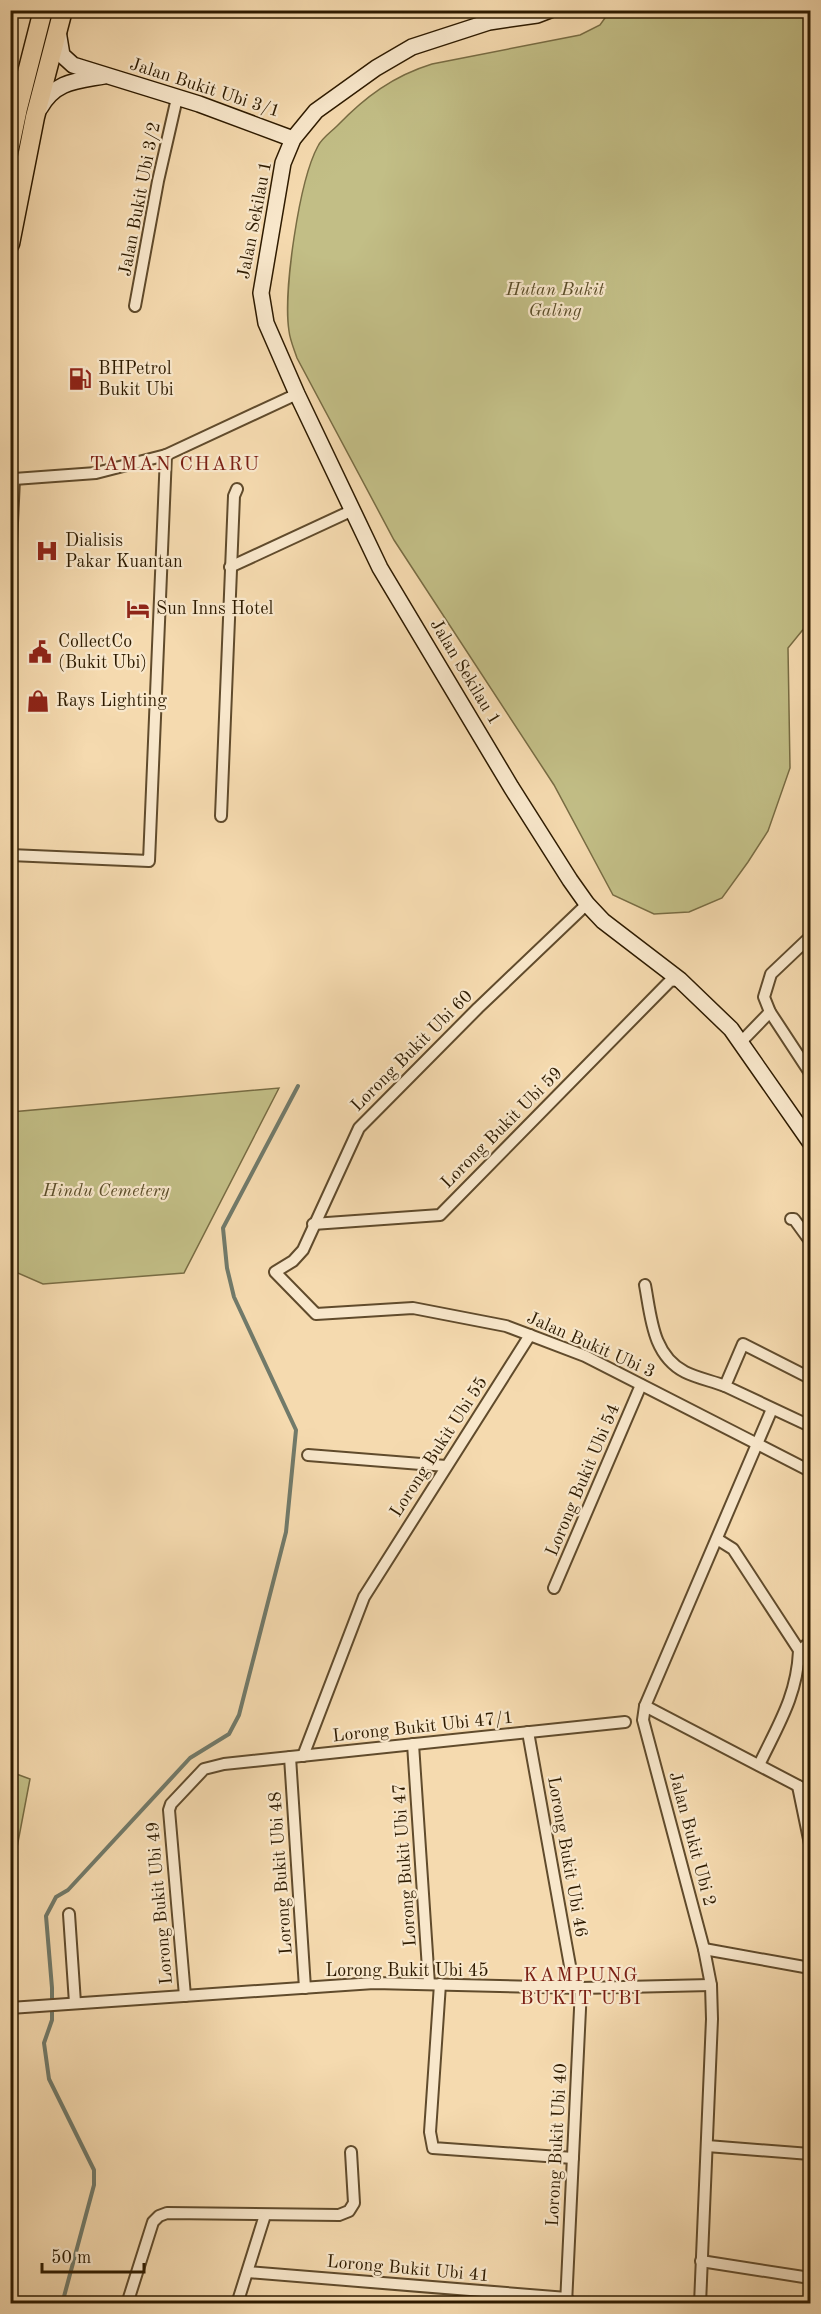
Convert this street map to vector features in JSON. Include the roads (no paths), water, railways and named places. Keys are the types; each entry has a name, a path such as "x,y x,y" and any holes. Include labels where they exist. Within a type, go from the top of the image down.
{"main road":[{"path":"10,146 43,10"},
{"path":"10,244 35,117 63,10"}],"street":[{"name":"Jalan Sekilau 1","path":"550,10 537,15 489,22 412,47 376,68 315,111 293,139 283,164 261,293 270,337 380,568 511,787 587,904 614,931 680,980 732,1029 810,1142"},
{"name":"Jalan Bukit Ubi 3/1","path":"57,28 62,54 66,60 104,76 269,128 293,139"},
{"path":"35,117 46,96 55,89 68,83 104,76"},
{"name":"Jalan Bukit Ubi 3/2","path":"135,306 158,181 177,98"},
{"path":"10,566 12,478 96,473 166,455 297,394"},
{"path":"10,855 149,861 166,455"},
{"path":"222,816 230,567 234,496 237,489"},
{"path":"230,567 351,511"},
{"name":"Lorong Bukit Ubi 60","path":"275,1272 298,1257 359,1128 478,1008 587,904"},
{"path":"810,937 771,974 764,997 770,1012 810,1073"},
{"name":"Lorong Bukit Ubi 59","path":"313,1224 440,1215 670,981 680,980"},
{"path":"741,1042 770,1012"},
{"path":"791,1219 794,1219 810,1241"},
{"name":"Jalan Bukit Ubi 3","path":"275,1272 316,1314 426,1309 506,1326 585,1356 758,1443 810,1472"},
{"path":"645,1285 657,1342 667,1359 685,1372 725,1386 810,1426"},
{"name":"Lorong Bukit Ubi 55","path":"303,1756 364,1597 530,1335"},
{"path":"725,1386 742,1344 810,1378"},
{"name":"Lorong Bukit Ubi 54","path":"555,1587 641,1384"},
{"name":"Jalan Bukit Ubi 2","path":"700,2304 711,1985 704,1949 643,1720 645,1706 772,1409"},
{"path":"308,1455 446,1466"},
{"path":"717,1539 733,1550 810,1667"},
{"path":"759,1765 793,1693 797,1678 799,1651 810,1642"},
{"path":"645,1706 810,1792"},
{"name":"Lorong Bukit Ubi 47/1","path":"224,1764 625,1722"},
{"name":"Lorong Bukit Ubi 46","path":"528,1732 578,1988"},
{"name":"Lorong Bukit Ubi 47","path":"413,1744 435,1984 430,2132 434,2148 573,2158"},
{"name":"Lorong Bukit Ubi 48","path":"290,1757 305,1988"},
{"name":"Lorong Bukit Ubi 49","path":"185,1996 169,1810 171,1804 204,1769 224,1764"},
{"path":"798,1786 810,1844"},
{"path":"69,1914 71,2004"},
{"path":"704,1949 810,1968"},
{"name":"Lorong Bukit Ubi 45","path":"10,2008 374,1983 578,1988 711,1985"},
{"name":"Lorong Bukit Ubi 40","path":"566,2301 578,1988"},
{"path":"707,2146 810,2154"},
{"path":"127,2304 153,2222 159,2216 167,2213 339,2215 349,2211 354,2203 351,2152"},
{"path":"237,2304 265,2215"},
{"path":"701,2261 810,2278"},
{"name":"Lorong Bukit Ubi 41","path":"248,2272 566,2301"}],"waterway":[{"path":"62,2304 94,2185 94,2170 49,2079 44,2043 52,2020 52,1988 46,1916 56,1897 68,1890 190,1758 229,1734 239,1715 286,1532 296,1430 234,1297 227,1268 223,1228 298,1086"}],"place":[{"name":"BHPetrol Bukit Ubi","path":"80,379"},
{"name":"Dialisis Pakar Kuantan","path":"47,551"},
{"name":"Sun Inns Hotel","path":"138,609"},
{"name":"CollectCo (Bukit Ubi)","path":"40,652"},
{"name":"Rays Lighting","path":"38,701"}],"district":[{"name":"TAMAN CHARU","path":"175,465"},
{"name":"KAMPUNG BUKIT UBI","path":"581,1988"}],"park label":[{"name":"Hutan Bukit Galing","path":"555,300"},
{"name":"Hindu Cemetery","path":"106,1191"}]}
